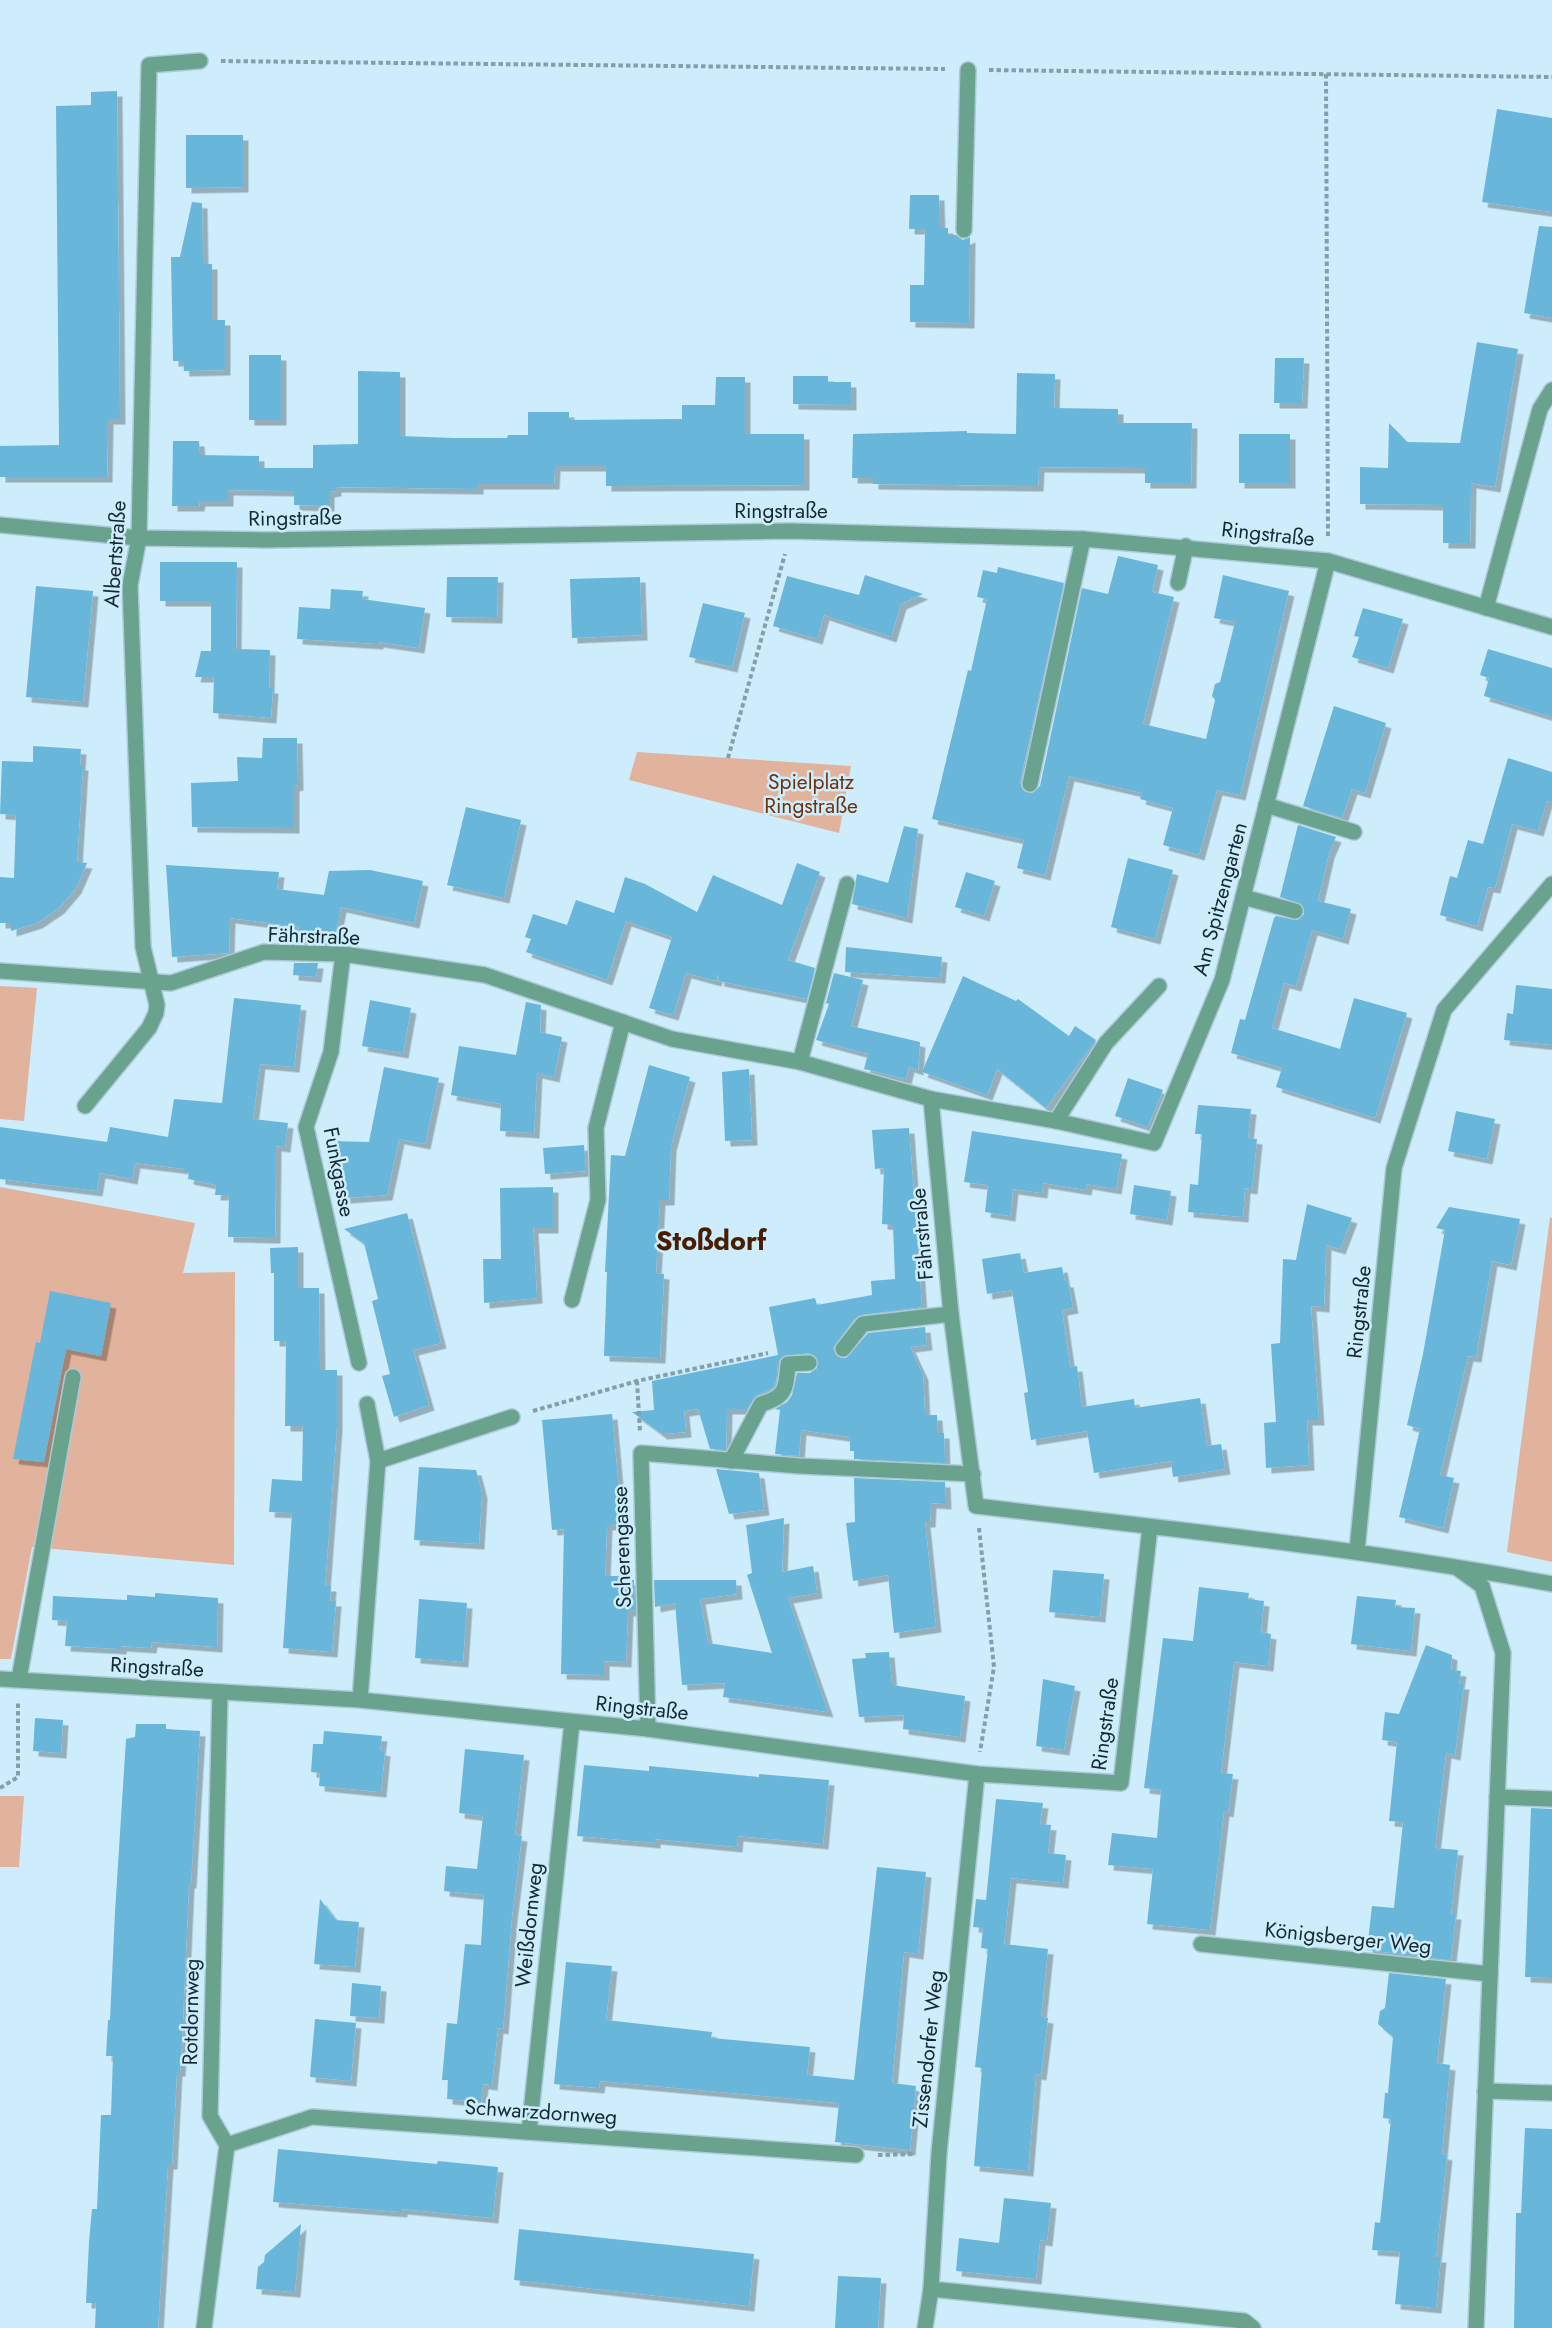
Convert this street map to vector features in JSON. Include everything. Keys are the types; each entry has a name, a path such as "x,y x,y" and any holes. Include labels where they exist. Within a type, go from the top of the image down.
{"street":[{"name":"Albertstraße","path":"85,1106 149,1028 157,1005 143,947 130,585 139,538 149,65 200,60"},
{"path":"964,230 968,70"},
{"path":"1486,608 1540,409 1552,390"},
{"name":"Ringstraße","path":"0,525 139,538 266,540 790,531 1083,538 1328,561 1552,627"},
{"path":"1030,784 1083,538"},
{"path":"1178,583 1186,546"},
{"name":"Am Spitzengarten","path":"931,1099 1056,1121 1154,1143 1221,980 1328,561"},
{"path":"1266,805 1354,832"},
{"path":"800,1062 846,884"},
{"name":"Ringstraße","path":"1357,1551 1394,1168 1444,1010 1552,884"},
{"path":"1243,897 1295,911"},
{"name":"Fährstraße","path":"0,971 171,983 264,952 343,954 485,975 672,1039 800,1062 931,1099 951,1314 976,1506"},
{"name":"Funkgasse","path":"343,954 331,1052 306,1127 359,1363"},
{"name":"Am Spitzengarten","path":"1056,1121 1106,1043 1160,986"},
{"path":"572,1300 598,1200 596,1128 623,1022"},
{"path":"843,1349 862,1324 951,1314"},
{"path":"731,1461 761,1404 774,1401 786,1388 788,1364 809,1363"},
{"path":"19,1680 73,1377"},
{"path":"360,1700 378,1461 367,1404"},
{"path":"378,1461 512,1417"},
{"path":"641,1453 799,1466 973,1474"},
{"name":"Scherengasse","path":"641,1453 648,1729"},
{"path":"976,1506 1357,1551 1552,1584"},
{"name":"Ringstraße","path":"0,1679 360,1700 648,1729 977,1773 1121,1783 1150,1527"},
{"path":"1454,1566 1482,1586 1503,1653 1476,2328"},
{"name":"Rotdornweg","path":"220,1692 210,2116 227,2145"},
{"name":"Weißdornweg","path":"529,2132 572,1722"},
{"name":"Zissendorfer Weg","path":"925,2328 931,2289 939,2153 977,1773"},
{"path":"1497,1797 1552,1799"},
{"name":"Königsberger Weg","path":"1201,1944 1490,1974"},
{"path":"1485,2091 1552,2093"},
{"name":"Schwarzdornweg","path":"227,2145 312,2117 856,2155"},
{"path":"204,2328 227,2145"},
{"path":"931,2289 1244,2321 1253,2328"}],"path":[{"path":"200,60 1552,77"},
{"path":"1326,74 1328,561"},
{"path":"728,758 790,531"},
{"path":"512,1417 637,1381 770,1352"},
{"path":"637,1381 641,1453"},
{"path":"976,1506 994,1667 977,1773"},
{"path":"0,1788 18,1777 19,1680"},
{"path":"856,2155 939,2153"}],"green space":[{"name":"Spielplatz Ringstraße","path":"637,752 851,766 839,833 629,780"},
{"path":"0,986 37,988 24,1121 0,1119"},
{"path":"0,1187 195,1223 183,1273 235,1272 234,1565 32,1547 11,1659 0,1659"},
{"path":"1550,1217 1552,1218 1552,1562 1507,1552"},
{"path":"0,1796 24,1796 19,1867 0,1867"}],"building":[{"path":"117,91 120,419 108,419 107,477 0,477 0,446 59,445 56,106 91,105 91,92"},
{"path":"1497,109 1552,118 1552,212 1482,202"},
{"path":"186,135 243,135 243,187 186,188"},
{"path":"910,195 939,195 940,228 948,228 948,235 956,235 963,240 970,237 969,323 910,322 910,285 924,285 925,229 909,229"},
{"path":"192,202 202,203 203,264 212,264 212,320 225,320 225,370 184,371 183,361 173,361 171,257 180,257"},
{"path":"1539,226 1552,227 1552,318 1524,313"},
{"path":"1477,342 1518,349 1495,487 1471,483 1470,543 1443,543 1443,505 1360,504 1360,467 1388,468 1389,423 1407,442 1460,443"},
{"path":"249,355 281,355 281,420 249,420"},
{"path":"1275,358 1304,358 1302,403 1274,403"},
{"path":"358,371 400,372 400,436 454,438 507,438 508,435 528,435 528,412 569,412 569,420 682,419 682,405 715,405 716,377 745,377 745,434 804,434 804,485 606,486 606,466 555,466 554,484 478,484 478,489 336,487 336,491 329,492 329,506 294,505 294,491 228,490 228,501 200,501 199,506 172,506 173,441 199,441 200,455 259,456 259,468 313,468 313,445 358,444"},
{"path":"1017,373 1055,374 1054,408 1118,409 1118,423 1192,423 1191,483 1145,483 1145,468 1039,467 1038,486 873,484 873,478 852,478 853,434 967,431 967,433 1016,434"},
{"path":"793,376 828,376 828,382 851,382 851,405 793,404"},
{"path":"1239,434 1290,434 1290,483 1239,483"},
{"path":"1118,556 1158,565 1152,592 1174,597 1143,724 1206,739 1215,700 1212,696 1215,684 1220,682 1235,622 1214,618 1223,575 1289,591 1240,795 1217,790 1199,855 1163,845 1173,808 1140,799 1142,793 1069,776 1045,875 1017,868 1024,840 932,819 968,670 971,671 987,599 977,597 983,570 997,573 998,567 1064,583 1020,782 1023,791 1032,793 1040,786 1082,588 1108,594"},
{"path":"160,562 237,562 236,649 270,650 269,688 273,688 271,718 213,713 214,677 195,677 201,651 211,651 211,601 160,601"},
{"path":"865,575 923,594 901,604 891,637 824,615 817,639 773,626 787,576 859,595"},
{"path":"447,577 498,577 497,618 446,617"},
{"path":"640,577 642,635 572,638 570,579"},
{"path":"36,586 93,591 83,702 26,697"},
{"path":"331,589 363,591 362,599 425,608 419,648 378,642 378,644 297,639 299,607 330,609"},
{"path":"703,603 745,613 732,667 689,657"},
{"path":"1363,608 1403,619 1388,668 1352,657 1359,637 1354,636"},
{"path":"1488,649 1552,668 1552,717 1484,696 1489,678 1480,675"},
{"path":"1334,706 1386,723 1365,793 1352,789 1342,818 1303,806"},
{"path":"263,738 297,738 298,785 294,786 294,828 192,827 191,783 238,781 237,757 262,758"},
{"path":"33,746 81,749 80,765 83,765 77,862 87,863 76,888 59,908 37,923 11,931 11,923 0,923 0,877 14,878 16,815 0,814 2,761 33,762"},
{"path":"1508,758 1552,772 1552,802 1547,801 1538,831 1512,824 1495,888 1488,887 1477,926 1440,915 1450,876 1457,878 1468,840 1483,844"},
{"path":"466,807 521,820 504,898 447,885"},
{"path":"1298,825 1336,837 1329,853 1318,901 1351,909 1343,939 1312,930 1296,986 1284,983 1272,1028 1340,1049 1354,998 1407,1013 1375,1118 1276,1087 1282,1068 1231,1053 1240,1019 1245,1020 1274,918 1276,916 1297,920 1304,914 1301,904 1280,897"},
{"path":"904,826 918,829 907,918 852,904 857,874 888,883"},
{"path":"1128,858 1173,870 1155,939 1111,927"},
{"path":"797,863 820,872 788,960 815,968 807,999 719,981 718,974 716,981 686,973 673,1015 649,1008 672,937 626,921 607,980 526,952 531,939 525,937 533,914 567,925 576,900 614,913 625,877 645,884 697,912 713,875 782,905"},
{"path":"166,865 279,872 277,889 324,895 329,871 370,870 423,881 414,923 341,907 334,943 321,941 320,944 297,943 299,927 230,918 229,953 172,957"},
{"path":"966,872 995,881 984,916 955,907"},
{"path":"846,947 942,957 940,978 845,972"},
{"path":"294,963 318,963 316,977 293,975"},
{"path":"834,973 863,980 851,1026 920,1042 918,1070 909,1067 906,1079 864,1069 868,1054 816,1040 829,1004 826,1003"},
{"path":"963,976 1016,1001 1018,999 1069,1036 1075,1026 1096,1040 1046,1108 997,1069 987,1095 922,1072"},
{"path":"1516,985 1552,989 1552,1045 1504,1040 1507,1013 1513,1014"},
{"path":"234,998 301,1005 294,1067 260,1064 253,1119 288,1123 285,1147 276,1146 275,1238 228,1237 229,1195 215,1195 216,1185 188,1179 189,1172 185,1172 185,1169 135,1163 132,1179 100,1173 97,1191 0,1179 0,1127 107,1142 110,1127 168,1137 174,1099 222,1103"},
{"path":"370,1000 411,1008 403,1053 362,1046"},
{"path":"526,1002 541,1005 540,1032 562,1037 554,1077 537,1073 534,1133 500,1131 501,1104 451,1095 459,1046 516,1055"},
{"path":"649,1065 690,1077 671,1146 669,1200 660,1200 656,1273 664,1274 660,1358 604,1356 607,1272 605,1272 611,1155 625,1156"},
{"path":"384,1067 439,1078 425,1144 399,1139 387,1195 345,1198 343,1179 332,1180 332,1141 369,1142"},
{"path":"749,1069 752,1140 725,1141 722,1072"},
{"path":"1128,1078 1163,1090 1148,1127 1115,1116"},
{"path":"1198,1105 1251,1109 1248,1138 1257,1139 1252,1189 1245,1188 1243,1217 1188,1212 1190,1184 1198,1185 1202,1134 1195,1134"},
{"path":"1456,1111 1495,1119 1487,1159 1448,1151"},
{"path":"909,1128 922,1307 861,1315 855,1318 833,1348 837,1357 846,1358 868,1333 925,1327 927,1345 910,1347 923,1375 925,1415 937,1415 938,1433 944,1433 945,1463 854,1459 854,1451 850,1451 850,1437 801,1430 799,1456 775,1454 780,1410 775,1409 787,1402 792,1395 797,1373 810,1373 817,1368 817,1358 809,1353 783,1356 778,1363 773,1388 757,1395 747,1409 727,1409 726,1450 710,1449 698,1409 684,1411 686,1432 662,1434 632,1412 654,1410 652,1381 778,1355 769,1307 815,1298 817,1305 872,1295 871,1281 895,1279 893,1225 882,1224 884,1168 875,1169 872,1130"},
{"path":"972,1131 1122,1154 1116,1189 1087,1184 1086,1190 1043,1183 1042,1193 1013,1189 1010,1216 985,1212 988,1185 964,1182"},
{"path":"584,1145 586,1171 545,1174 543,1148"},
{"path":"1134,1185 1171,1191 1167,1220 1130,1214"},
{"path":"553,1187 553,1228 533,1228 537,1298 484,1303 483,1259 501,1259 500,1188"},
{"path":"1307,1204 1352,1218 1340,1249 1326,1245 1324,1307 1311,1306 1319,1420 1307,1420 1309,1465 1266,1468 1264,1423 1276,1422 1271,1344 1280,1343 1283,1259 1296,1260"},
{"path":"1449,1207 1520,1219 1511,1265 1492,1261 1476,1357 1468,1356 1440,1475 1454,1478 1443,1528 1399,1517 1420,1429 1407,1425 1423,1354 1445,1230 1436,1228"},
{"path":"407,1213 441,1343 413,1350 429,1405 394,1417 382,1376 390,1374 372,1301 378,1299 364,1243 344,1229"},
{"path":"298,1247 298,1288 319,1288 320,1370 337,1370 337,1426 325,1586 331,1586 330,1601 336,1601 332,1652 283,1648 292,1513 269,1512 272,1479 302,1481 303,1426 285,1426 286,1341 274,1341 274,1273 271,1273 270,1248"},
{"path":"1020,1253 1024,1273 1062,1267 1065,1282 1068,1282 1073,1308 1062,1310 1070,1367 1077,1366 1082,1407 1134,1399 1135,1408 1200,1398 1207,1446 1221,1444 1225,1469 1173,1477 1171,1461 1094,1473 1087,1431 1031,1440 1024,1393 1028,1392 1012,1290 987,1294 982,1259"},
{"path":"50,1291 111,1303 101,1356 66,1349 44,1462 13,1459 36,1342 40,1343"},
{"path":"612,1414 622,1524 607,1525 605,1576 628,1576 628,1580 634,1580 635,1610 628,1611 626,1662 604,1661 604,1675 561,1674 564,1529 552,1530 542,1420"},
{"path":"419,1467 476,1470 482,1493 479,1544 414,1540"},
{"path":"716,1469 759,1473 764,1510 729,1514"},
{"path":"854,1478 945,1482 946,1504 931,1503 930,1522 925,1522 936,1627 894,1633 888,1575 853,1581 846,1523 855,1522"},
{"path":"784,1518 782,1572 813,1566 817,1593 788,1598 828,1712 723,1697 725,1683 682,1685 675,1603 655,1607 654,1580 736,1580 737,1594 700,1599 708,1643 772,1653 747,1575 752,1573 746,1525"},
{"path":"1053,1570 1104,1574 1100,1617 1049,1612"},
{"path":"1199,1587 1249,1593 1248,1599 1264,1601 1261,1632 1271,1634 1268,1666 1234,1662 1221,1773 1233,1774 1228,1812 1224,1811 1210,1930 1147,1924 1153,1869 1108,1865 1112,1833 1157,1838 1161,1790 1144,1788 1163,1638 1193,1641"},
{"path":"155,1593 218,1598 217,1647 152,1642 151,1648 65,1646 67,1621 52,1620 53,1596 127,1600 127,1595 155,1597"},
{"path":"1357,1596 1396,1600 1395,1607 1415,1608 1411,1651 1351,1644"},
{"path":"419,1599 467,1603 463,1662 415,1658"},
{"path":"1426,1645 1452,1655 1451,1670 1461,1671 1459,1684 1464,1684 1455,1755 1446,1753 1435,1848 1458,1850 1451,1914 1456,1914 1451,1958 1448,1960 1367,1950 1372,1906 1394,1908 1403,1822 1389,1821 1397,1742 1382,1740 1385,1712 1399,1714"},
{"path":"889,1652 892,1685 965,1696 960,1737 903,1729 904,1715 859,1717 852,1659 866,1658 865,1653"},
{"path":"1043,1679 1075,1686 1064,1750 1036,1746"},
{"path":"35,1718 63,1720 61,1753 33,1751"},
{"path":"136,1724 166,1724 166,1729 200,1731 191,1883 189,1883 182,2042 180,2071 177,2071 172,2164 168,2164 158,2328 95,2328 96,2303 86,2303 89,2242 92,2209 97,2209 101,2115 111,2115 113,2056 106,2056 108,2020 110,2020 126,1739 135,1737"},
{"path":"324,1731 382,1736 380,1750 385,1751 381,1792 319,1786 320,1773 311,1772 313,1744 323,1744"},
{"path":"465,1749 524,1755 515,1835 522,1836 512,1916 503,2029 498,2028 492,2085 483,2084 481,2102 447,2099 448,2080 442,2080 447,2023 457,2024 465,1944 481,1945 484,1895 444,1891 446,1866 477,1869 483,1816 459,1813"},
{"path":"584,1765 649,1771 649,1766 759,1777 759,1774 829,1780 823,1844 738,1836 737,1847 655,1839 655,1843 577,1836"},
{"path":"996,1799 1043,1803 1040,1824 1051,1825 1048,1853 1066,1855 1063,1883 1011,1878 1004,1944 1048,1949 1041,2017 1048,2018 1041,2075 1036,2074 1028,2171 974,2166 982,2068 975,2067 988,1949 981,1948 983,1928 973,1927 976,1899 986,1900"},
{"path":"1531,1808 1552,1809 1552,1978 1525,1977"},
{"path":"877,1867 926,1872 918,1954 904,1952 892,2083 916,2086 910,2150 835,2142 839,2103 600,2081 599,2088 554,2084 566,1962 612,1966 606,2020 712,2032 711,2038 810,2047 807,2075 854,2080"},
{"path":"320,1899 336,1920 359,1922 355,1967 314,1964"},
{"path":"1389,1973 1446,1979 1437,2063 1450,2065 1442,2154 1447,2155 1436,2257 1441,2257 1436,2308 1395,2304 1400,2252 1372,2250 1375,2222 1380,2223 1391,2119 1383,2118 1385,2093 1388,2093 1393,2037 1378,2024 1380,2011 1385,2008"},
{"path":"352,1983 381,1986 379,2018 350,2016"},
{"path":"315,2019 356,2023 351,2081 310,2077"},
{"path":"1525,2128 1552,2129 1552,2328 1514,2328 1516,2213 1521,2213"},
{"path":"278,2149 437,2164 438,2161 498,2167 493,2218 402,2209 402,2212 273,2202"},
{"path":"1004,2198 1051,2203 1047,2241 1040,2240 1036,2279 956,2271 959,2238 999,2243"},
{"path":"301,2224 295,2292 256,2289 258,2267 264,2262 265,2255"},
{"path":"519,2229 754,2254 749,2306 514,2280"},
{"path":"838,2276 881,2278 878,2328 835,2328"}],"district":[{"name":"Stoßdorf","path":"711,1240"}]}
